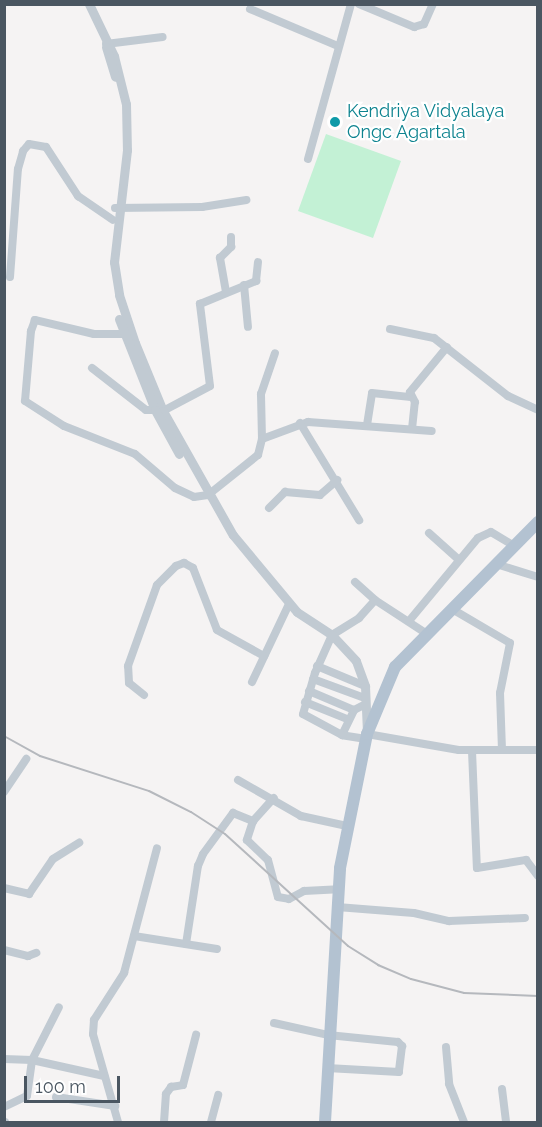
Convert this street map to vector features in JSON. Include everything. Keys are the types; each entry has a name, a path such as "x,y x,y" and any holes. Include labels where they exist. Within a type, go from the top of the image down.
{"main road":[{"path":"325,1122 328,1035 338,890 347,826 367,736 395,667 537,522"}],"street":[{"path":"89,4 120,72 126,104 128,136 117,208 114,271 124,334 157,408 233,536 289,604 332,635 356,661 364,686 367,736"},
{"path":"308,159 351,4"},
{"path":"358,4 414,27 424,24 433,4"},
{"path":"250,9 338,46"},
{"path":"106,44 163,37"},
{"path":"10,277 18,169 23,151 29,144 46,147 78,196 113,220"},
{"path":"117,208 201,207 246,200"},
{"path":"117,208 113,220 109,272 124,323 157,408"},
{"path":"226,292 220,258 231,248 231,237"},
{"path":"92,368 146,410 157,408 210,386 199,308 203,302 259,277 258,262"},
{"path":"244,285 248,327"},
{"path":"124,334 84,332 35,320 31,331 25,402 64,426 135,454 184,494 208,495 253,461 262,439 261,394 275,353"},
{"path":"390,329 422,333 447,346 508,396 537,410"},
{"path":"409,396 424,372 447,346"},
{"path":"367,425 372,393 409,396 415,402 412,429"},
{"path":"262,439 300,423 367,425 432,431"},
{"path":"300,423 338,480 359,520"},
{"path":"269,508 285,492 320,495 338,480"},
{"path":"408,621 458,558 489,532 514,546"},
{"path":"429,533 458,558"},
{"path":"144,695 129,683 128,666 157,585 176,566 184,563 193,568 217,630 264,656"},
{"path":"496,564 537,578"},
{"path":"355,582 375,600 427,634"},
{"path":"375,600 359,618 332,635 305,702 304,716 342,735 367,736 471,751 537,750"},
{"path":"252,682 289,604"},
{"path":"452,609 510,643 500,693 502,750"},
{"path":"318,666 364,686"},
{"path":"313,679 365,701"},
{"path":"309,691 354,710"},
{"path":"342,735 347,719 365,701"},
{"path":"305,702 347,719"},
{"path":"471,751 477,868 526,860 537,876"},
{"path":"4,792 26,759"},
{"path":"238,780 274,798 304,817 347,826"},
{"path":"274,798 253,821 247,840 268,860 278,897 289,899 304,891 338,890"},
{"path":"186,944 201,857 233,813 253,821"},
{"path":"4,888 29,894 53,860 79,843"},
{"path":"118,1122 93,1034 94,1020 124,973 157,848"},
{"path":"337,907 414,913 449,921 525,918"},
{"path":"134,936 218,949"},
{"path":"4,950 28,956 36,953"},
{"path":"4,1107 27,1096 32,1060 59,1006"},
{"path":"274,1023 328,1035 398,1042 402,1046 399,1072 327,1068"},
{"path":"164,1122 166,1094 169,1088 183,1085 196,1035"},
{"path":"446,1047 449,1084 464,1122"},
{"path":"4,1059 32,1060 104,1076"},
{"path":"502,1089 506,1122"},
{"path":"211,1122 218,1095"},
{"path":"56,1097 115,1106"}],"green space":[{"path":"326,134 401,161 373,238 298,211"}],"railway":[{"path":"4,736 40,756 149,791 191,812 225,834 348,946 378,965 411,979 464,993 538,996"}],"place":[{"name":"Kendriya Vidyalaya Ongc Agartala","path":"335,122"}]}
